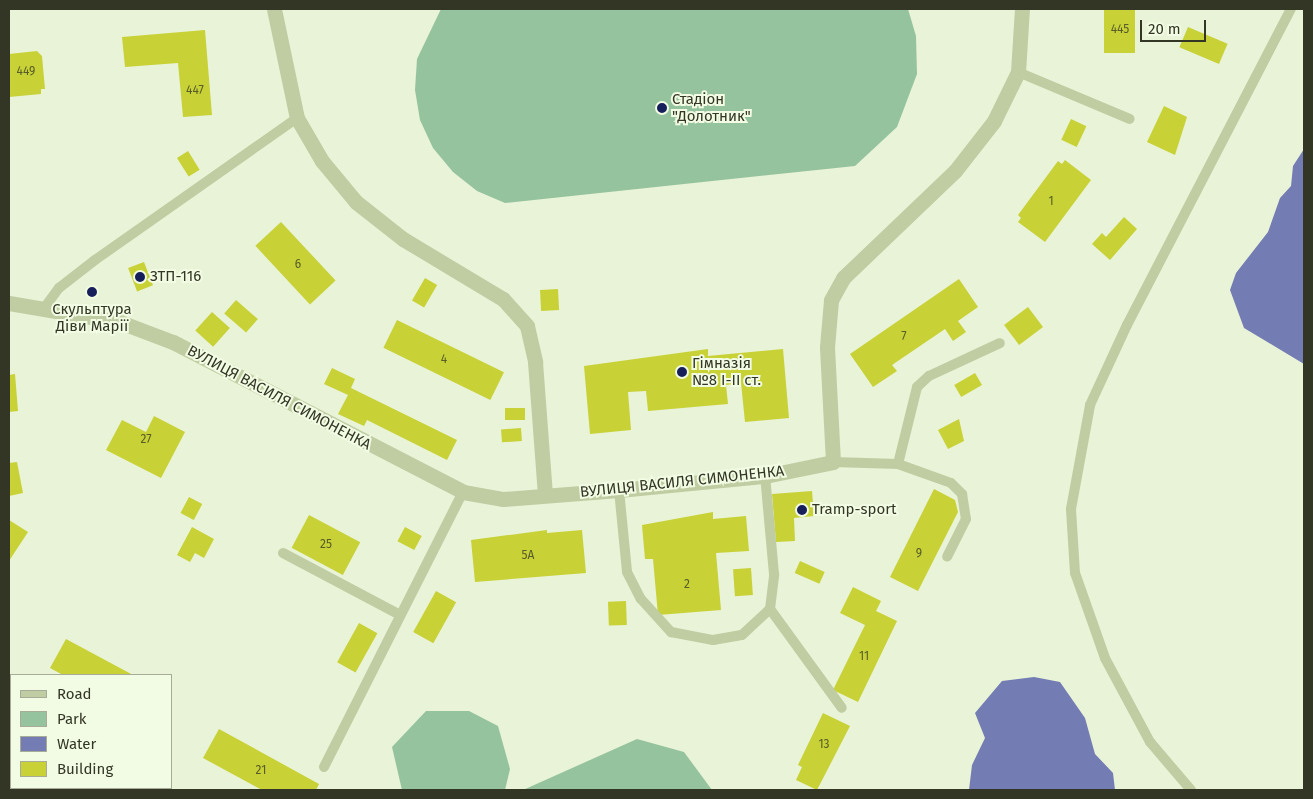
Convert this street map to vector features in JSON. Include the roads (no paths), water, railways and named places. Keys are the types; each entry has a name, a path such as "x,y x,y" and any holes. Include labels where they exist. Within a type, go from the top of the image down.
{"street":[{"path":"274,9 297,118 322,161 356,202 404,239 518,312 527,326 536,362 545,494"},
{"path":"833,462 827,347 831,300 843,278 955,171 994,121 1018,72 1022,9"},
{"name":"ВУЛИЦЯ ВАСИЛЯ СИМОНЕНКА","path":"9,303 45,307 120,322 173,342 462,492 502,499 545,494 619,490 765,476 833,462"}],"lane":[{"path":"1191,790 1150,742 1105,658 1075,573 1071,509 1090,405 1127,325 1291,9"},
{"path":"1018,72 1130,119"},
{"path":"45,307 59,288 95,260 297,118"},
{"path":"898,464 917,387 929,376 1000,343"},
{"path":"833,462 898,464 952,483 962,494 966,519 947,557"},
{"path":"619,490 627,572 659,624 671,632 713,640 742,635 770,609 774,574 765,476"},
{"path":"324,767 462,492"},
{"path":"283,553 400,615"},
{"path":"770,609 842,708"}],"water":[{"path":"1304,149 1304,364 1244,328 1230,290 1236,273 1268,232 1280,198 1291,186 1293,166"},
{"path":"1034,677 1060,682 1085,718 1095,754 1113,773 1115,790 969,790 972,765 985,738 975,713 1002,681"}],"place":[{"name":"Стадіон \"Долотник\"","path":"662,108"},
{"name":"ЗТП-116","path":"140,277"},
{"name":"Скульптура Діви Марії","path":"92,292"},
{"name":"Гімназія №8 I-II ст.","path":"682,372"},
{"name":"Tramp-sport","path":"802,510"}]}
